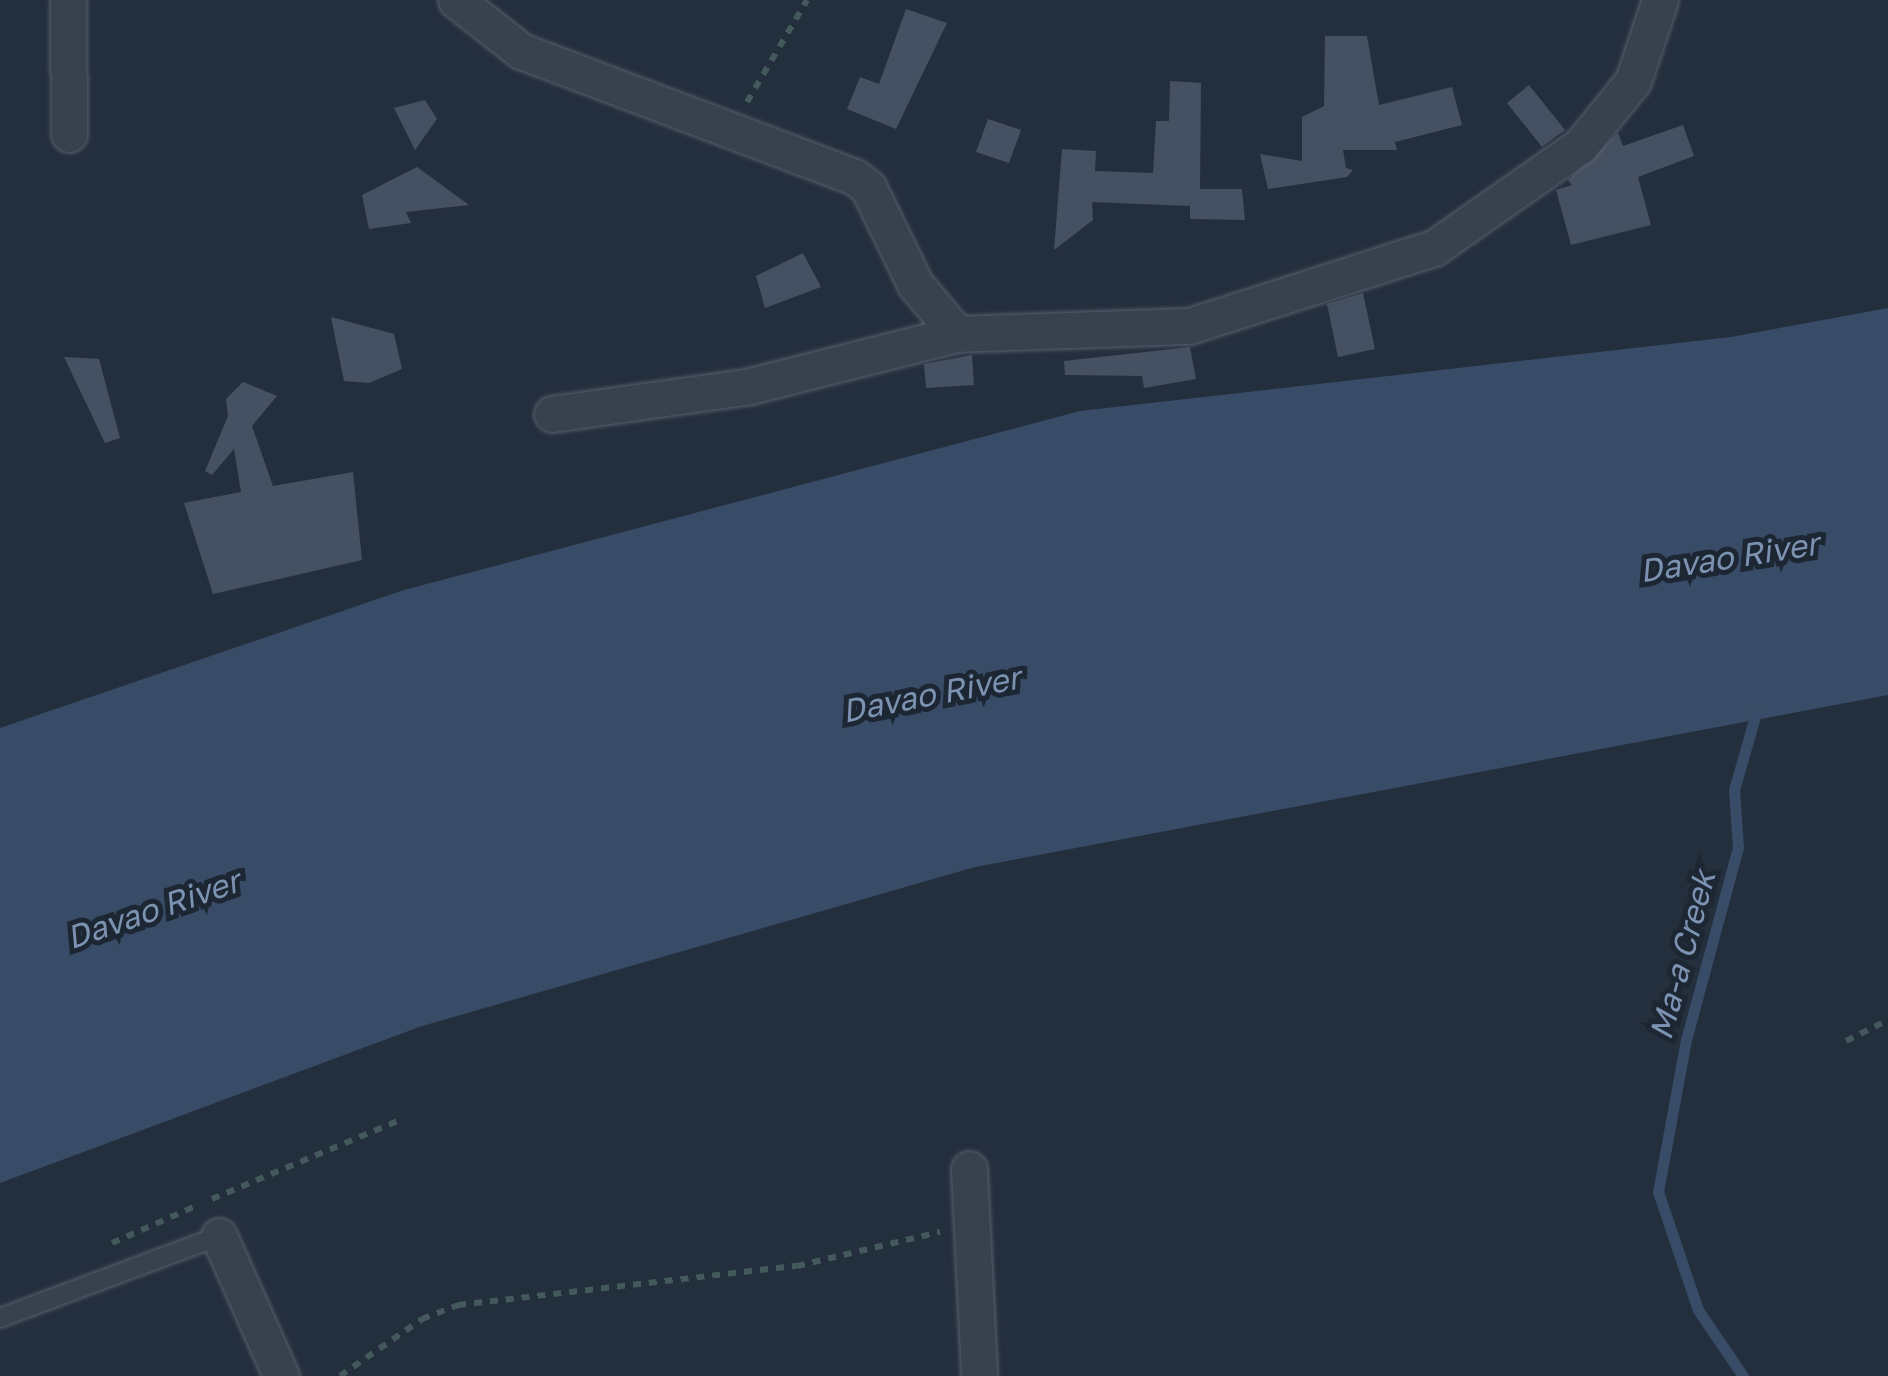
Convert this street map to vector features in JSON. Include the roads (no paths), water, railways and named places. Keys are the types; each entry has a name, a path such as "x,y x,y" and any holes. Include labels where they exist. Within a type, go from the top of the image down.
{"street":[{"path":"68,0 69,134"},
{"path":"456,0 521,52 732,128 868,187 915,284 956,334"},
{"path":"552,414 750,386 956,334 1189,326 1434,248 1580,145 1633,80 1660,0"},
{"path":"970,1170 979,1376"},
{"path":"220,1236 281,1376"}],"lane":[{"path":"0,1318 220,1236"}],"water":[{"name":"Davao River","path":"1888,308 1888,695 975,867 422,1026 0,1183 0,728 404,590 1080,411 1731,337"}],"waterway":[{"name":"Ma-a Creek","path":"1743,1376 1698,1310 1658,1192 1686,1040 1738,847 1734,790 1757,709"}]}
